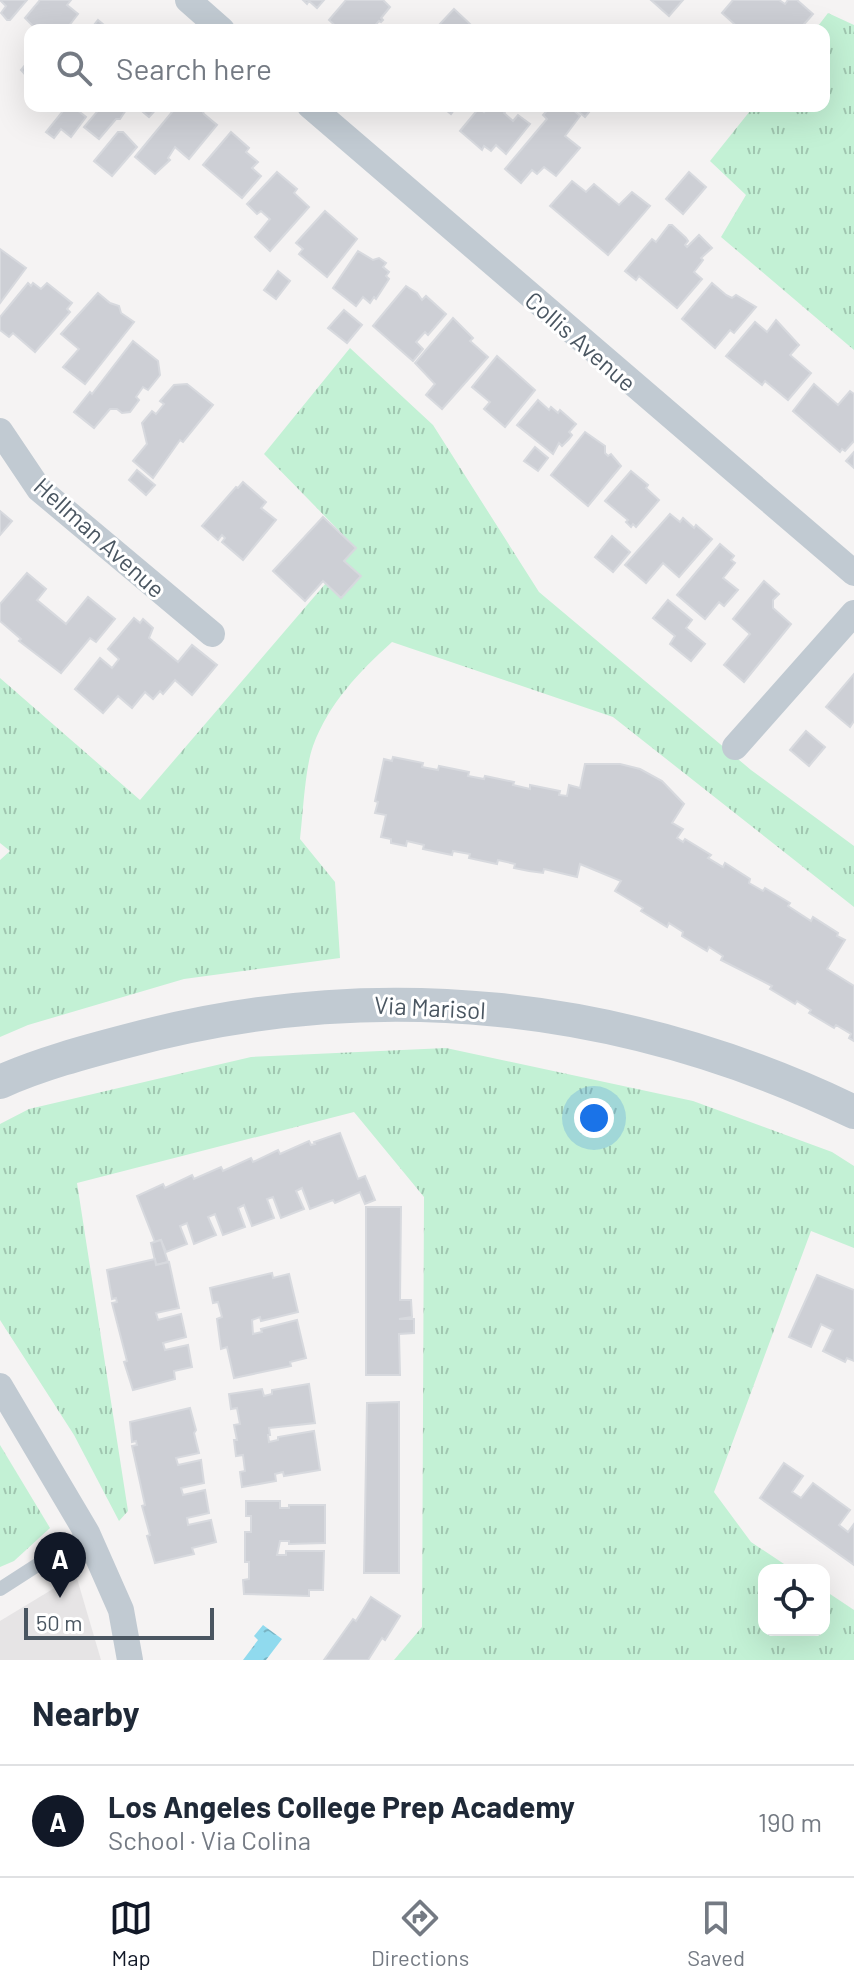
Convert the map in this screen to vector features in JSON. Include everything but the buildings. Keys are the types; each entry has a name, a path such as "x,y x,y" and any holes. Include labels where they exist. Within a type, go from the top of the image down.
{"street":[{"path":"188,0 215,24"},
{"name":"Collis Avenue","path":"317,112 854,573"},
{"name":"Hellman Avenue","path":"0,431 39,489 212,634"},
{"path":"735,747 854,613"},
{"name":"Via Marisol","path":"0,1082 101,1048 178,1027 257,1013 337,1004 413,1003 536,1014 629,1031 757,1070 854,1112"},
{"path":"0,1386 87,1533 121,1610 130,1660"}],"lane":[{"path":"0,1589 87,1533"}],"shaded area":[{"path":"76,1575 101,1660 0,1660 0,1621"}],"green space":[{"path":"828,13 854,25 854,350 721,237 746,195 710,161 749,112 830,112 830,24 820,24"},
{"path":"350,348 433,425 539,592 751,770 854,846 854,907 613,717 392,642 336,702 313,746 308,766 300,839 335,882 340,958 184,979 28,1025 0,1037 0,860 10,851 0,843 0,678 140,800 356,548 264,454"},
{"path":"446,1048 693,1101 832,1152 854,1166 854,1248 811,1231 714,1492 751,1542 784,1564 758,1564 758,1636 830,1636 830,1594 854,1610 854,1660 394,1660 422,1627 424,1197 354,1112 77,1183 128,1511 119,1521 74,1435 0,1320 0,1124 29,1109 251,1057"},
{"path":"0,1445 50,1528 14,1561 0,1567"}],"water":[{"path":"263,1625 282,1639 266,1660 243,1660 258,1640 254,1636"}],"place":[{"name":"Los Angeles College Prep Academy","path":"60,1598"}]}
